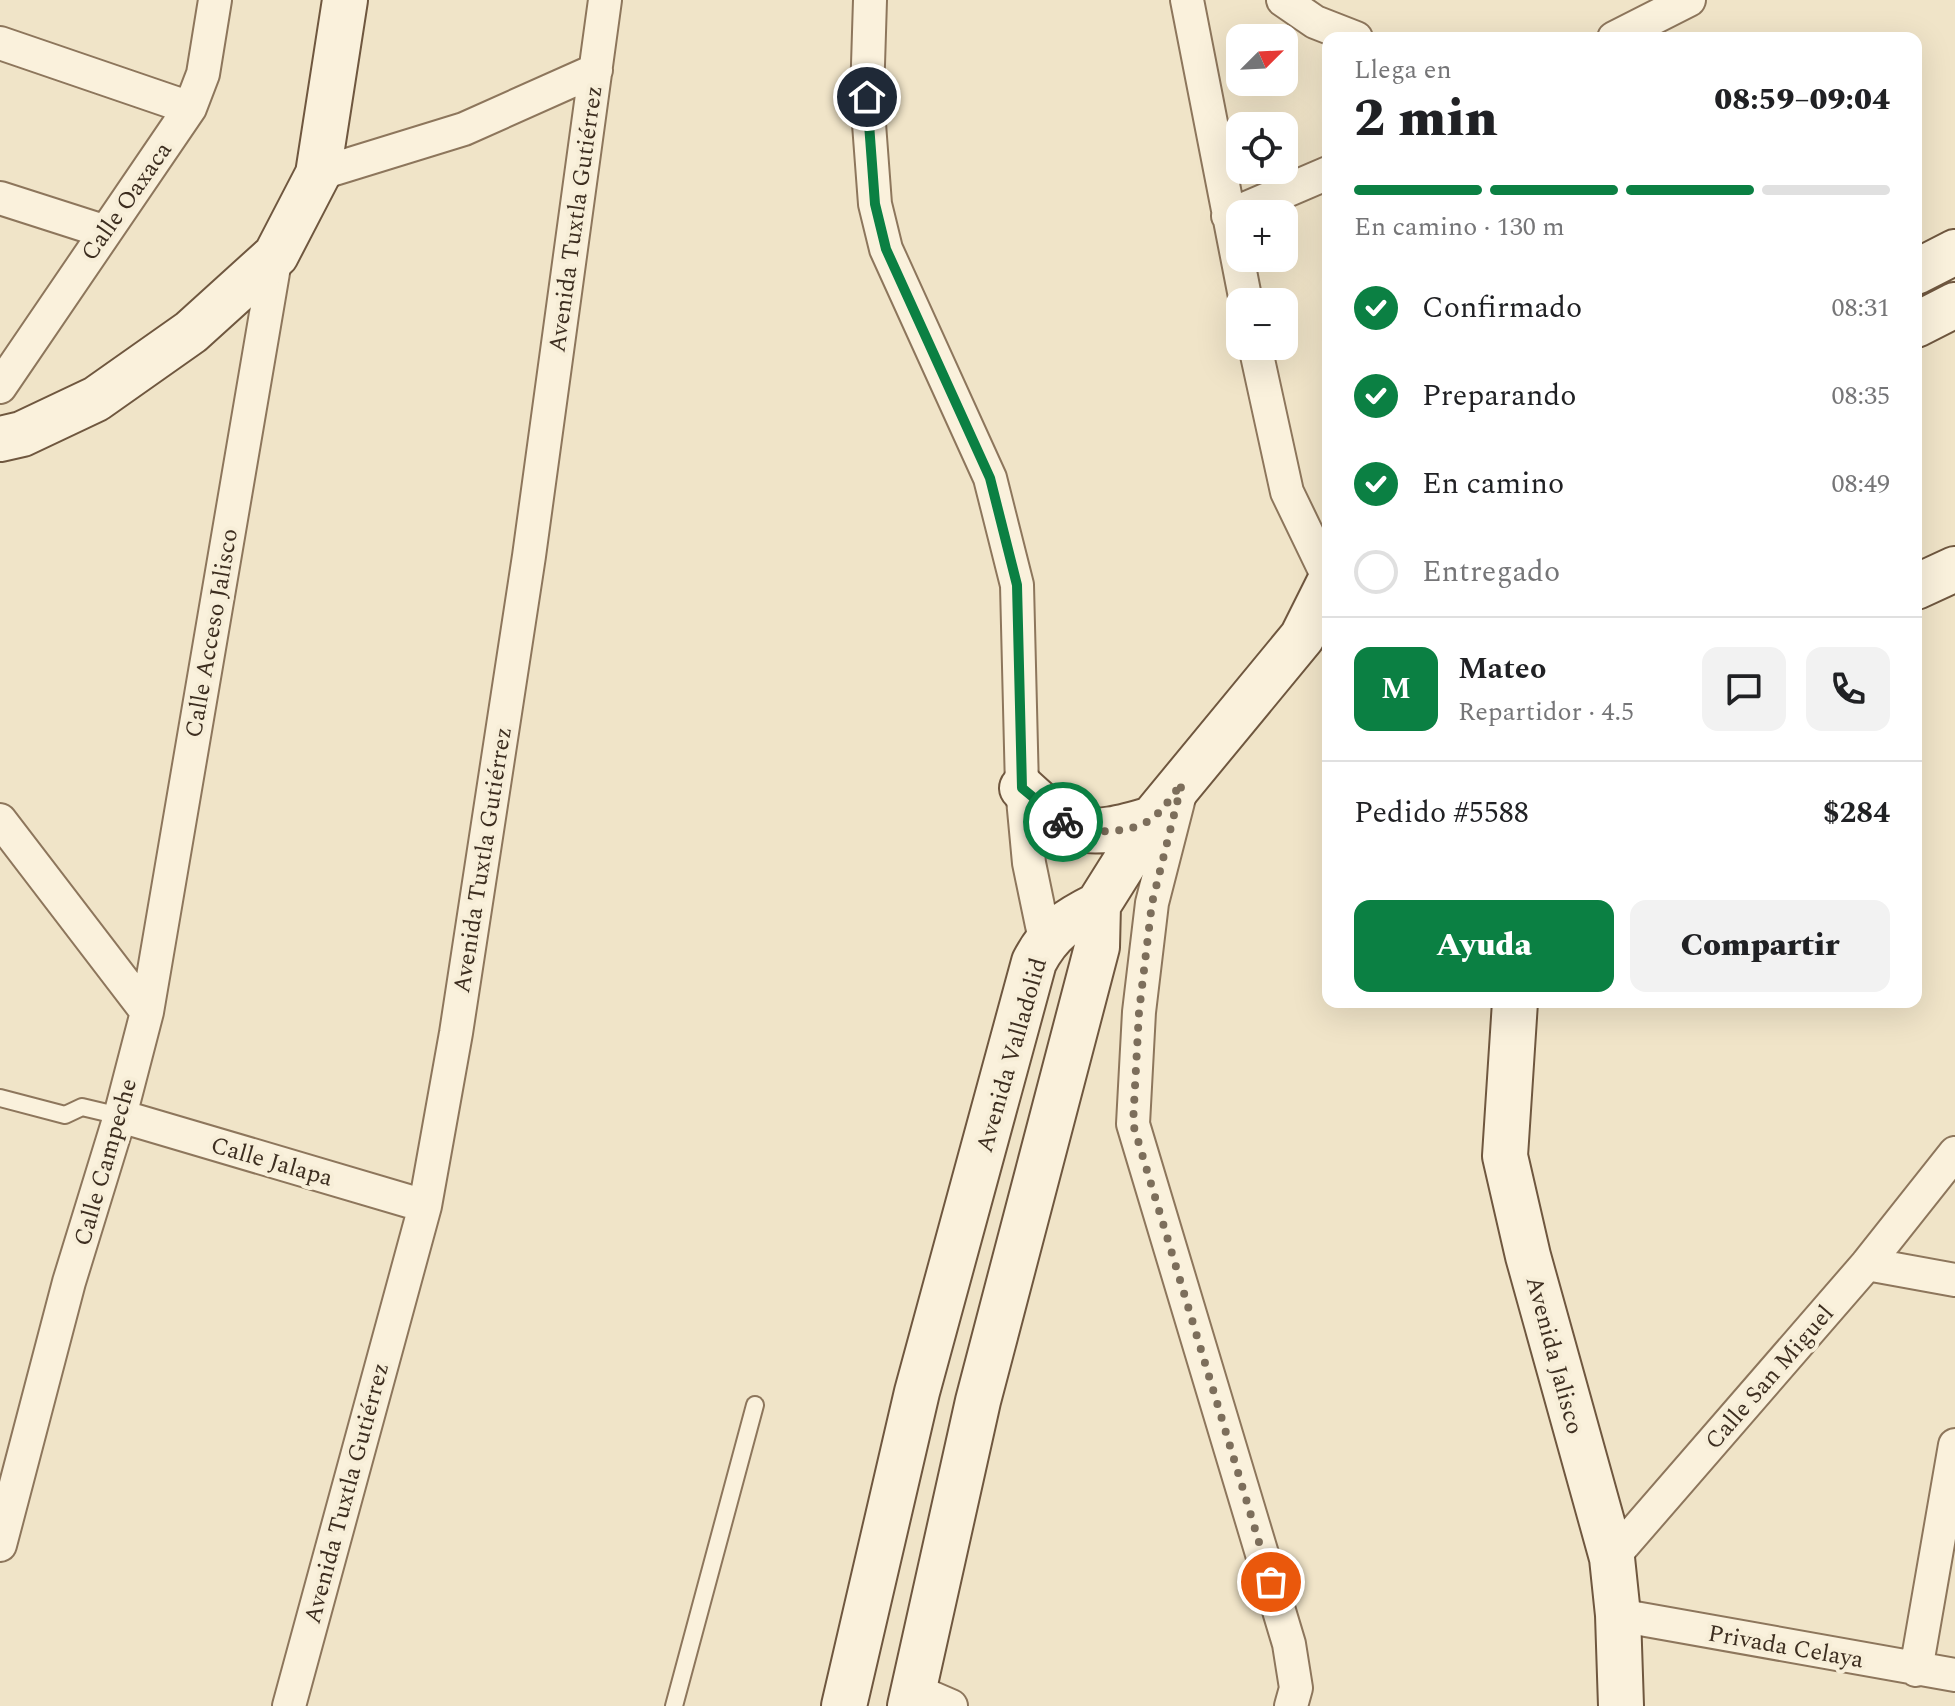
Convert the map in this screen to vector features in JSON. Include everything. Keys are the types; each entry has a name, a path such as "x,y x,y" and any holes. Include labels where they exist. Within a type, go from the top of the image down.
{"main road":[{"path":"0,439 22,434 96,399 191,332 276,255 318,174 345,0"},
{"path":"1922,269 1955,252"},
{"path":"1922,322 1955,305"},
{"path":"1922,584 1955,569"},
{"path":"925,1701 978,1401 1097,947 1098,905 1152,819 1315,632 1322,607"},
{"path":"1022,788 1054,818 1078,830 1105,833 1152,819"},
{"name":"Avenida Valladolid","path":"844,1706 917,1392 1034,962 1045,940 1062,923 1098,905"},
{"name":"Avenida Jalisco","path":"1515,1008 1505,1156 1528,1256 1612,1558 1618,1615 1621,1706"}],"street":[{"name":"Calle Oaxaca","path":"0,387 103,231 190,108 203,74 215,0"},
{"name":"Avenida Tuxtla Gutiérrez","path":"289,1706 425,1206 456,1033 529,556 605,0"},
{"path":"870,0 867,97 875,204 886,249 990,478 1017,585 1022,788 1029,863 1045,940"},
{"path":"1187,0 1226,205"},
{"path":"1283,0 1315,22 1341,32"},
{"path":"1626,32 1689,0"},
{"path":"0,43 190,108"},
{"path":"318,174 464,129 596,70"},
{"path":"1265,200 1322,176"},
{"path":"0,198 103,231"},
{"name":"Calle Acceso Jalisco","path":"147,1012 276,255"},
{"path":"1258,360 1287,492 1322,565"},
{"path":"1182,783 1152,903 1139,1012 1133,1124 1289,1644 1296,1688 1291,1706"},
{"path":"0,820 147,1012"},
{"name":"Calle Campeche","path":"0,1545 69,1282 120,1116 147,1012"},
{"name":"Calle Jalapa","path":"120,1116 425,1206"},
{"name":"Calle San Miguel","path":"1612,1558 1867,1264 1955,1153"},
{"path":"1867,1264 1955,1280"},
{"path":"1916,1670 1955,1445"},
{"name":"Privada Celaya","path":"1618,1615 1955,1675"}],"lane":[{"path":"0,1098 65,1115 82,1107 120,1116"},
{"path":"674,1706 755,1405"}],"way so far":[{"path":"1063,822 1078,830 1105,833 1152,819 1182,783 1152,903 1139,1012 1133,1124 1271,1582"}],"route":[{"path":"867,97 875,204 886,249 990,478 1017,585 1022,678 1022,788 1054,818 1063,822"}]}
